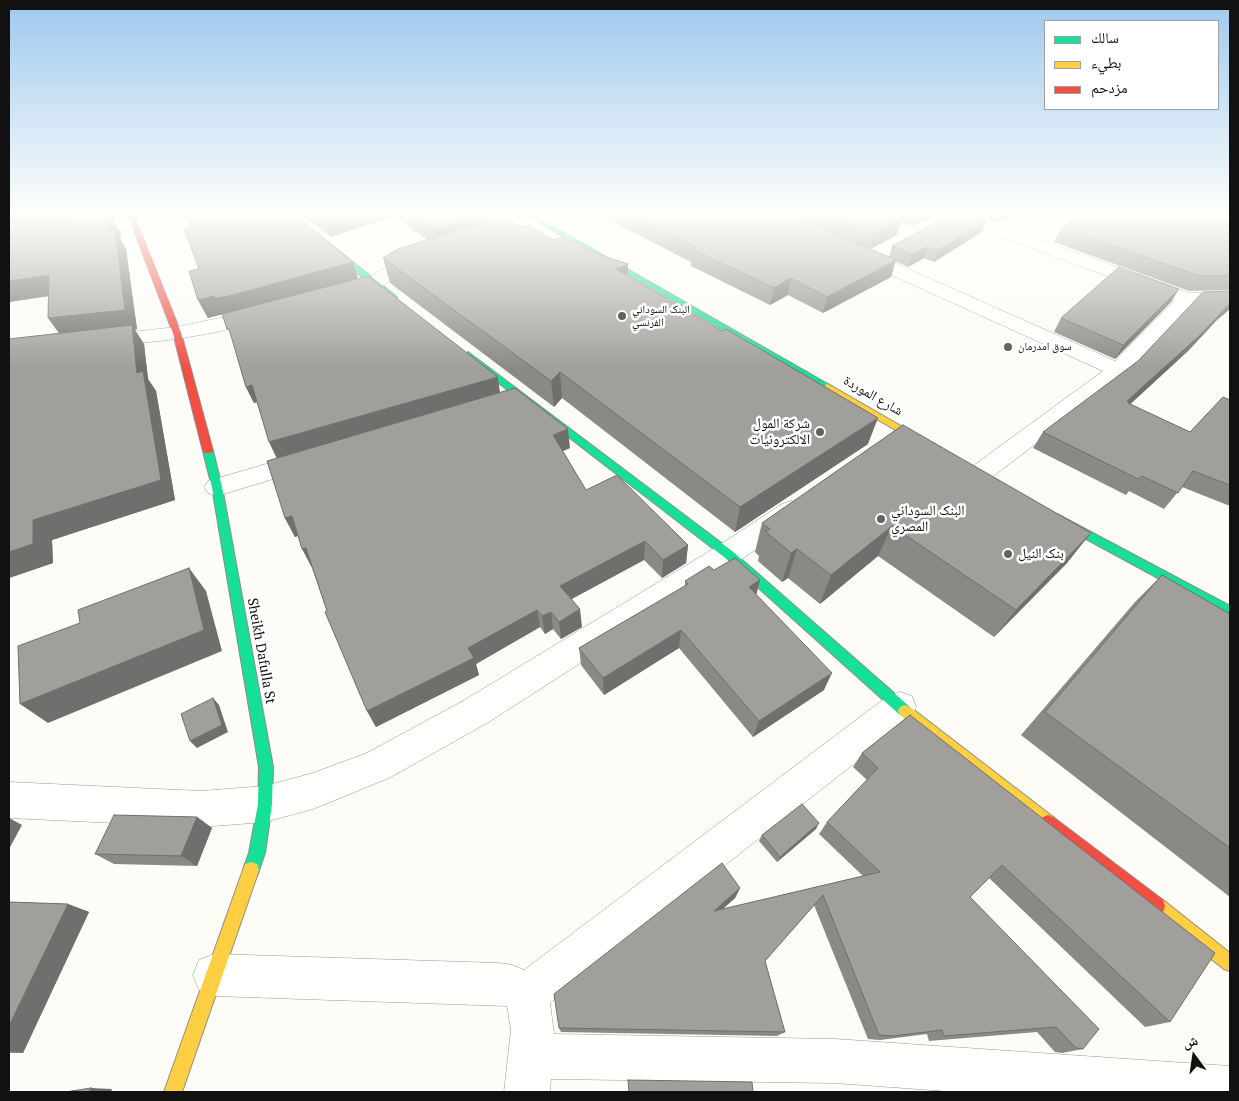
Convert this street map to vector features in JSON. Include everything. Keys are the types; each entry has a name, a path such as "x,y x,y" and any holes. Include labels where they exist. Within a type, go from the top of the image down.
{"street":[{"name":"Sheikh Dafulla St","path":"150,266 177,333 218,487 266,767 265,804 257,853 174,1092"},
{"path":"353,266 404,306"},
{"path":"334,295 374,283 402,266"},
{"name":"شارع الموردة","path":"614,266 893,440 938,451"},
{"path":"912,266 1118,370"},
{"path":"1080,266 1187,300 1230,298"},
{"path":"979,475 1118,370 1187,300"},
{"path":"88,342 177,333 221,325 277,310"},
{"path":"455,346 728,554 900,707 1230,963"},
{"path":"494,404 522,396"},
{"path":"218,487 332,453"},
{"path":"9,800 201,809 265,804 314,791 377,766 475,712 728,554 816,493"},
{"path":"1048,513 1230,612"},
{"path":"528,994 900,707"},
{"path":"214,975 499,984 512,986 528,994"},
{"path":"528,994 533,1030 528,1074 835,1061 1230,1089"}],"building":[{"path":"9,266 120,266 125,310 48,318 49,275 9,281"},
{"path":"198,266 337,266 229,296 215,298 214,296 198,300 189,271 199,269"},
{"path":"394,266 622,266 616,269 722,331 726,329 878,418 740,507 560,372 551,381"},
{"path":"729,266 884,266 827,297 791,278 774,288"},
{"path":"1172,266 1230,266 1230,275 1200,276"},
{"path":"1119,267 1179,289 1123,345 1061,318"},
{"path":"368,276 498,377 269,442 252,385 246,387 229,329 227,329 222,314"},
{"path":"1230,291 1230,303 1199,336 1127,401 1190,432 1223,397 1230,400 1230,485 1193,471 1178,493 1142,476 1138,479 1043,432 1138,361 1203,292"},
{"path":"132,325 137,373 143,371 161,480 33,520 33,544 9,552 9,339"},
{"path":"515,388 568,429 553,435 586,490 617,475 688,545 663,560 645,541 560,586 580,609 559,622 551,612 542,616 537,610 468,648 474,658 367,711 325,612 327,611 306,548 302,549 292,516 285,518 267,461"},
{"path":"903,425 1091,533 1016,610 892,526 831,575 797,549 791,553 765,531 770,529 762,523"},
{"path":"735,558 760,580 749,587 832,673 759,721 681,630 603,678 579,648 688,584 685,581 709,566 714,570"},
{"path":"189,568 204,630 20,704 18,646 80,623 78,610"},
{"path":"1162,575 1230,614 1230,848 1045,712"},
{"path":"213,698 222,725 190,741 181,714"},
{"path":"910,715 1215,953 1170,1022 1002,865 970,897 1099,1029 1083,1049 1076,1048 1056,1027 944,1036 942,1030 893,1036 879,1035 823,895 765,961 785,1032 559,1028 554,994 722,863 740,888 714,911 880,872 827,822 878,768 862,753"},
{"path":"802,804 819,823 780,857 762,835"},
{"path":"114,815 197,817 181,856 95,854"},
{"path":"9,902 68,904 9,1026"},
{"path":"628,1080 752,1082 753,1092 629,1092"},
{"path":"91,1088 89,1092 65,1092"}],"traffic: fast":[{"path":"354,266 394,299"},
{"path":"618,266 828,387"},
{"path":"468,355 728,554 905,711"},
{"path":"208,451 217,487 266,767 265,804 257,853 251,870"},
{"path":"1057,518 1230,612"}],"traffic: slow":[{"path":"828,387 931,447"},
{"path":"905,711 1048,822"},
{"path":"173,1092 251,870"},
{"path":"1157,906 1230,963"}],"traffic: jam":[{"path":"151,266 177,333 208,451"},
{"path":"1048,822 1157,906"}],"place":[{"name":"البنک السوداني الفرنسي","path":"622,316"},
{"name":"سوق امدرمان","path":"1008,347"},
{"name":"شركة المول الالكترونيات","path":"820,432"},
{"name":"البنک السوداني المصري","path":"881,519"},
{"name":"بنک النيل","path":"1008,554"}]}
